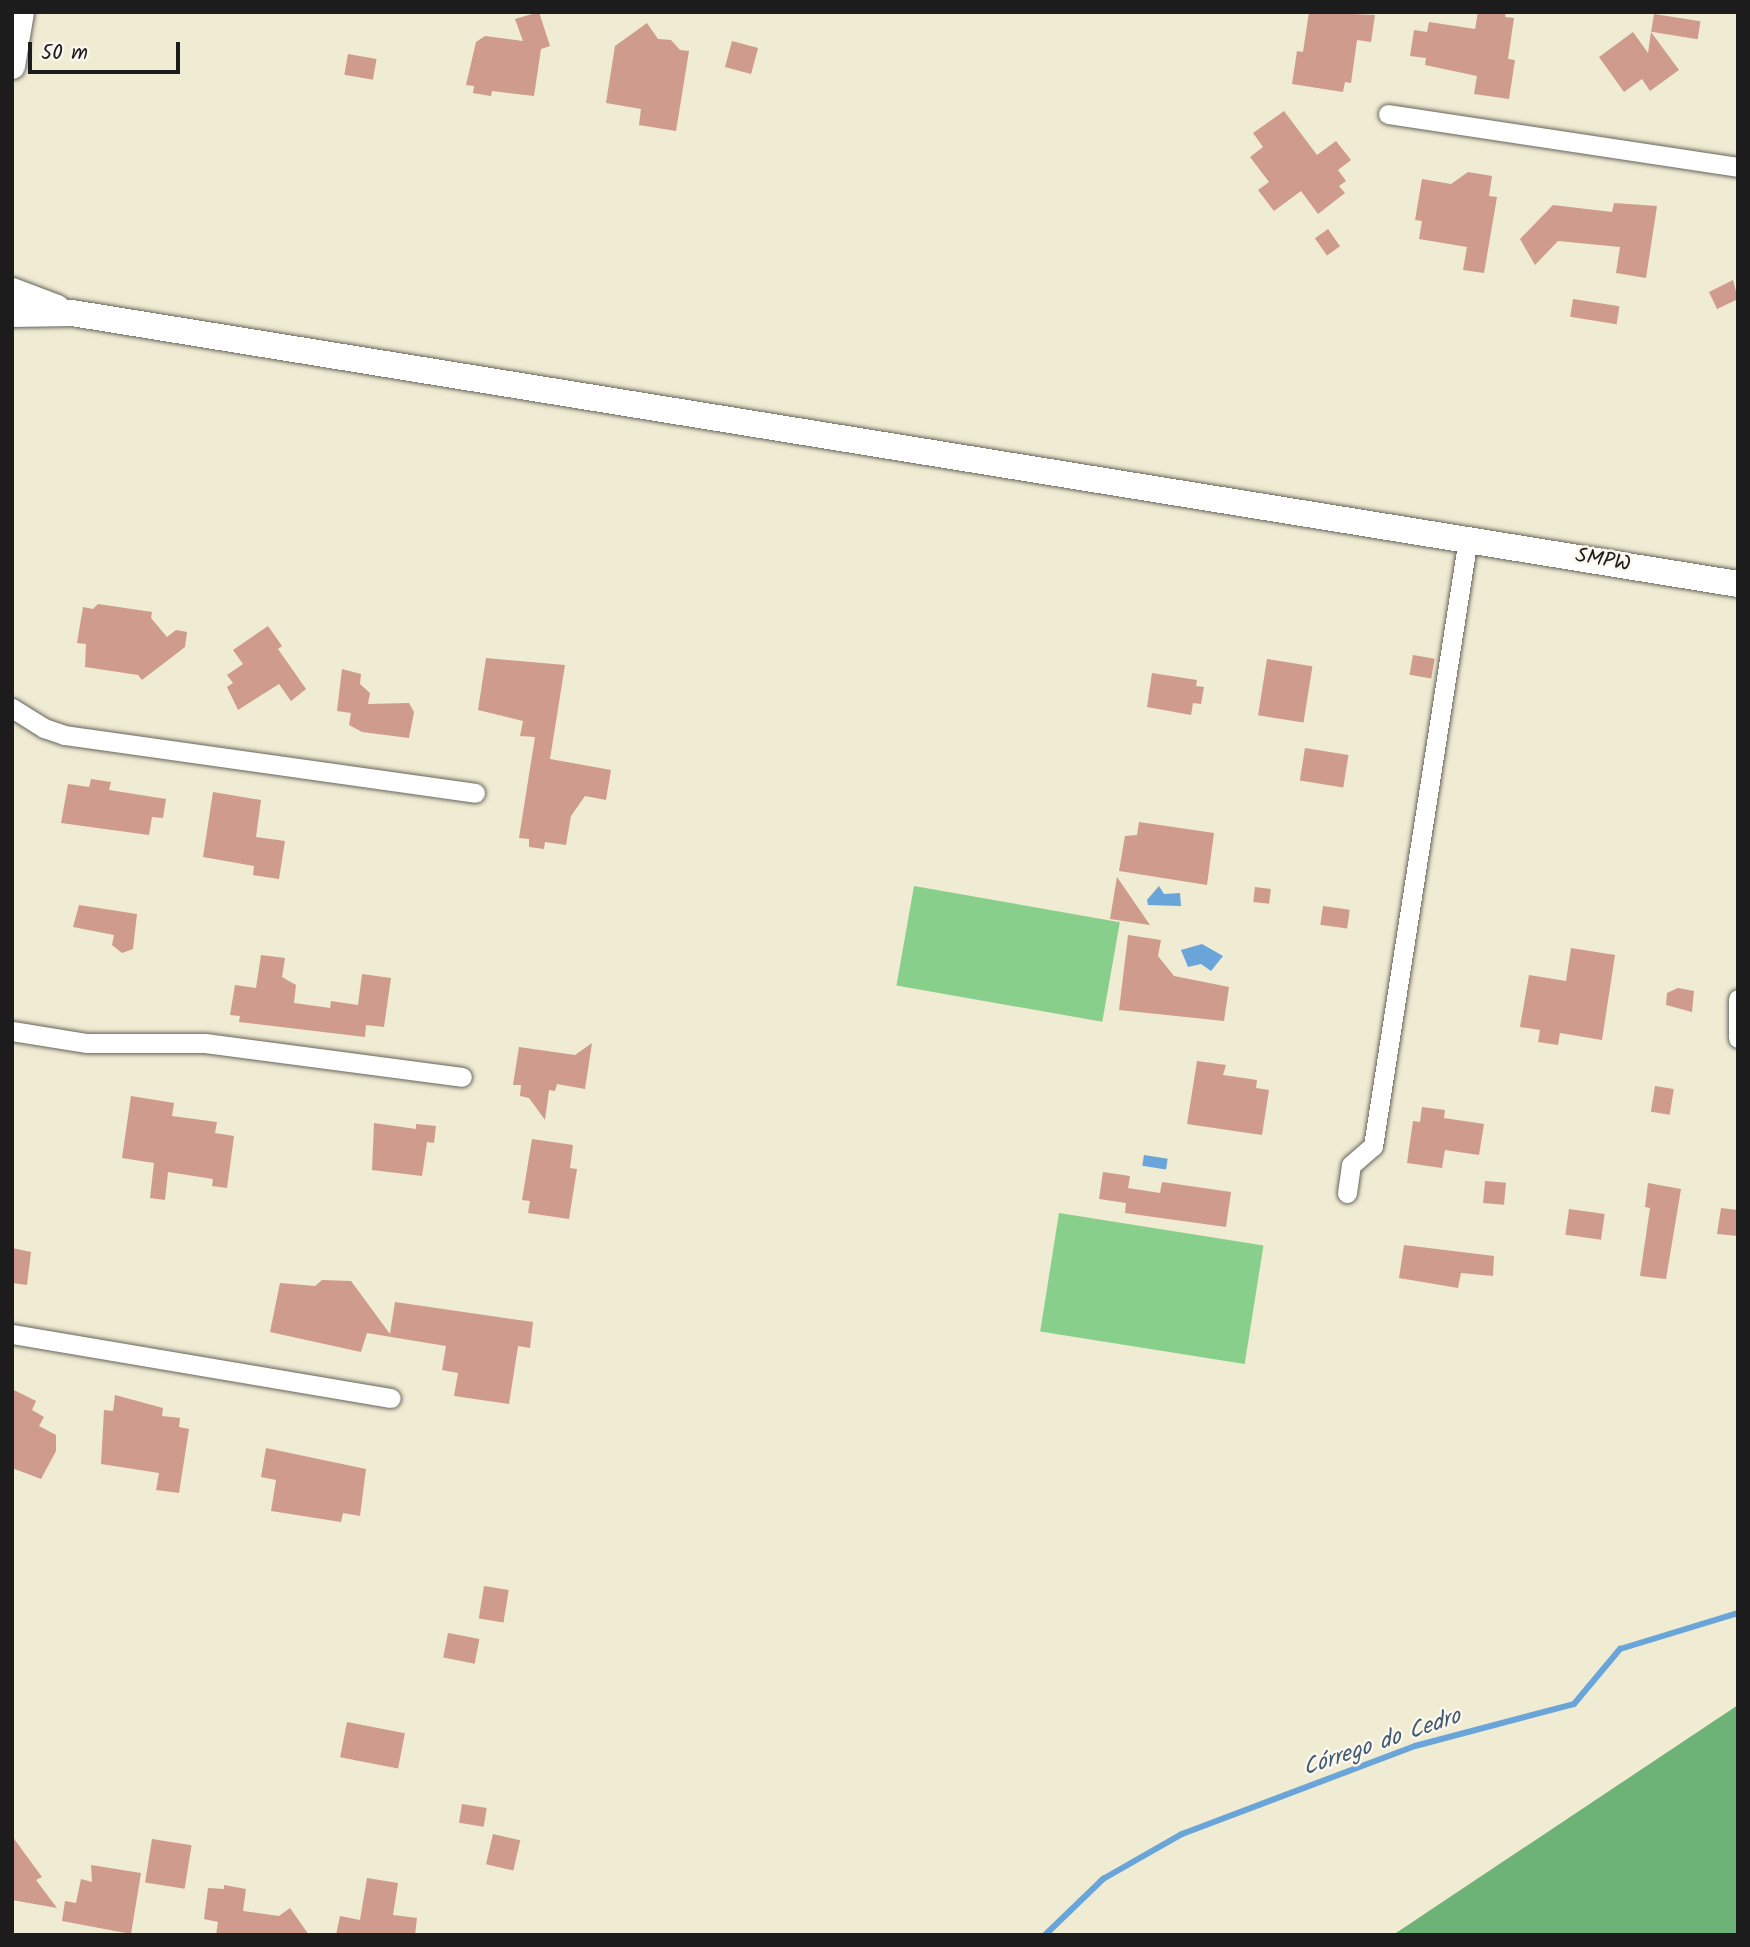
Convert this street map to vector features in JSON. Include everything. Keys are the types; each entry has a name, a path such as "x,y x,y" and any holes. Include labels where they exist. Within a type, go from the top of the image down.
{"street":[{"path":"12,66 21,12"},
{"path":"1388,114 1738,167"},
{"path":"12,291 72,313"},
{"path":"12,314 72,313"},
{"name":"SMPW","path":"72,313 1738,584"},
{"path":"1347,1193 1351,1165 1373,1146 1468,538"},
{"path":"12,708 44,728 64,735 475,793"},
{"path":"1738,999 1738,1038"},
{"path":"12,1031 100,1044 205,1043 462,1077"},
{"path":"12,1334 390,1398"}],"green space":[{"path":"914,886 1120,922 1102,1022 896,985"},
{"path":"1059,1213 1263,1245 1245,1364 1040,1332"},
{"path":"1738,1705 1738,1935 1393,1935"}],"water":[{"path":"1159,886 1164,894 1180,893 1181,906 1148,905 1147,900"},
{"path":"1202,944 1223,956 1211,971 1201,964 1188,967 1181,950"},
{"path":"1144,1155 1168,1159 1166,1170 1142,1166"}],"building":[{"path":"539,12 550,46 541,49 534,96 492,91 491,96 473,93 474,86 466,85 476,42 485,36 523,41 515,19"},
{"path":"1309,12 1375,15 1371,42 1357,40 1351,83 1345,82 1343,92 1292,84 1297,51 1303,52"},
{"path":"1478,12 1506,12 1505,17 1514,18 1508,59 1515,60 1509,99 1474,94 1477,76 1425,65 1426,58 1410,56 1414,30 1427,32 1429,22 1475,29"},
{"path":"1654,14 1700,21 1698,39 1651,32"},
{"path":"647,23 658,39 671,40 680,50 689,51 676,131 639,125 641,109 606,103 615,46"},
{"path":"1633,32 1648,53 1651,32 1679,70 1650,91 1642,79 1624,92 1599,57"},
{"path":"732,41 758,48 751,74 725,67"},
{"path":"348,54 377,59 373,80 344,75"},
{"path":"1284,111 1317,155 1336,141 1351,160 1338,170 1346,181 1339,186 1345,193 1318,214 1301,191 1274,211 1258,190 1269,182 1250,157 1263,147 1253,133"},
{"path":"1468,172 1492,176 1489,196 1497,197 1484,273 1463,270 1467,247 1419,239 1422,221 1415,220 1422,179 1451,184"},
{"path":"1614,203 1657,206 1646,278 1616,273 1620,247 1558,241 1535,265 1520,239 1553,205 1612,212"},
{"path":"1328,229 1340,246 1327,255 1315,238"},
{"path":"1733,280 1738,299 1717,309 1709,292"},
{"path":"1573,299 1619,306 1617,324 1570,317"},
{"path":"98,604 152,612 151,618 167,637 176,630 187,632 185,647 142,680 138,675 85,667 86,644 77,643 83,607 93,609"},
{"path":"268,626 282,646 278,649 306,689 291,701 279,684 238,710 227,687 233,683 227,675 243,664 233,650"},
{"path":"1413,655 1435,659 1431,679 1410,675"},
{"path":"486,658 565,665 550,759 611,770 606,800 585,796 571,816 566,845 545,842 544,849 529,847 529,839 519,838 535,737 520,736 523,721 478,710"},
{"path":"1267,659 1312,666 1304,722 1258,715"},
{"path":"342,669 361,674 360,684 370,693 368,704 409,703 414,712 409,738 362,732 349,725 351,713 337,711"},
{"path":"1152,673 1197,680 1196,686 1204,687 1201,704 1193,703 1191,715 1147,707"},
{"path":"1305,748 1348,755 1343,787 1300,781"},
{"path":"91,779 111,782 109,790 166,799 163,818 152,817 149,835 61,823 68,784 89,787"},
{"path":"213,792 261,800 256,837 285,841 279,879 253,875 254,866 203,857"},
{"path":"1139,822 1214,833 1207,885 1119,871 1125,836 1137,835"},
{"path":"1117,877 1150,925 1110,919"},
{"path":"1255,887 1271,889 1269,904 1253,902"},
{"path":"79,905 137,914 133,949 122,953 112,945 114,935 73,927"},
{"path":"1323,906 1350,910 1347,929 1320,925"},
{"path":"1128,935 1161,940 1158,956 1174,976 1229,987 1224,1021 1119,1010"},
{"path":"1571,948 1615,955 1602,1040 1560,1033 1558,1045 1538,1042 1540,1030 1520,1027 1529,975 1566,981"},
{"path":"261,955 285,958 282,977 296,985 294,1003 330,1008 331,1001 358,1005 362,974 391,978 384,1027 366,1025 365,1037 239,1022 240,1016 230,1015 235,985 256,988"},
{"path":"1678,988 1694,991 1692,1012 1666,1005 1667,993"},
{"path":"592,1043 585,1089 557,1084 555,1091 549,1090 545,1120 529,1098 520,1096 521,1085 513,1085 519,1047 575,1055"},
{"path":"1197,1061 1226,1065 1223,1075 1257,1080 1256,1088 1269,1090 1262,1135 1187,1124"},
{"path":"1655,1086 1674,1089 1670,1115 1651,1112"},
{"path":"131,1096 174,1103 172,1116 217,1122 215,1133 234,1136 227,1188 212,1186 213,1179 168,1172 165,1200 150,1198 154,1163 122,1158"},
{"path":"1422,1107 1445,1110 1444,1118 1484,1124 1479,1155 1445,1150 1442,1168 1407,1163 1413,1121 1420,1122"},
{"path":"374,1123 416,1129 416,1124 436,1126 434,1143 427,1142 422,1176 372,1170"},
{"path":"532,1139 573,1145 570,1168 577,1169 569,1219 528,1213 530,1201 522,1200"},
{"path":"1103,1172 1130,1176 1128,1188 1160,1193 1162,1182 1231,1192 1226,1227 1125,1213 1126,1203 1099,1199"},
{"path":"1485,1181 1506,1183 1504,1205 1483,1203"},
{"path":"1648,1183 1681,1189 1666,1279 1640,1276 1650,1208 1645,1207"},
{"path":"1721,1208 1738,1210 1738,1236 1717,1234"},
{"path":"1569,1209 1605,1214 1601,1240 1565,1235"},
{"path":"1404,1245 1494,1256 1493,1276 1461,1273 1458,1288 1399,1278"},
{"path":"12,1248 31,1252 27,1285 12,1283"},
{"path":"322,1280 351,1281 390,1334 395,1302 533,1322 530,1348 518,1346 509,1404 454,1396 458,1373 442,1370 446,1346 367,1333 361,1352 270,1332 280,1283 315,1286"},
{"path":"12,1389 36,1401 32,1410 44,1417 39,1426 56,1435 56,1451 41,1479 12,1468"},
{"path":"115,1395 163,1408 162,1416 180,1418 179,1427 189,1429 179,1493 156,1490 159,1473 101,1464 104,1410 113,1411"},
{"path":"266,1448 366,1469 360,1516 343,1513 341,1522 271,1511 276,1480 261,1477"},
{"path":"484,1586 509,1590 504,1623 479,1619"},
{"path":"448,1633 479,1639 475,1664 443,1658"},
{"path":"347,1722 405,1733 398,1769 340,1757"},
{"path":"462,1804 487,1808 484,1827 459,1823"},
{"path":"493,1834 520,1840 513,1871 486,1864"},
{"path":"12,1836 42,1877 36,1880 57,1908 12,1900"},
{"path":"152,1839 192,1845 185,1889 145,1882"},
{"path":"91,1865 141,1873 131,1934 62,1921 65,1901 76,1903 81,1879 92,1882"},
{"path":"367,1878 398,1883 393,1915 417,1918 415,1935 336,1935 340,1916 360,1920"},
{"path":"224,1885 246,1889 243,1911 279,1916 290,1908 309,1935 216,1935 218,1922 204,1919 208,1888 224,1889"}],"waterway":[{"name":"Córrego do Cedro","path":"1045,1935 1103,1879 1182,1834 1415,1746 1574,1704 1620,1649 1738,1613"}]}
